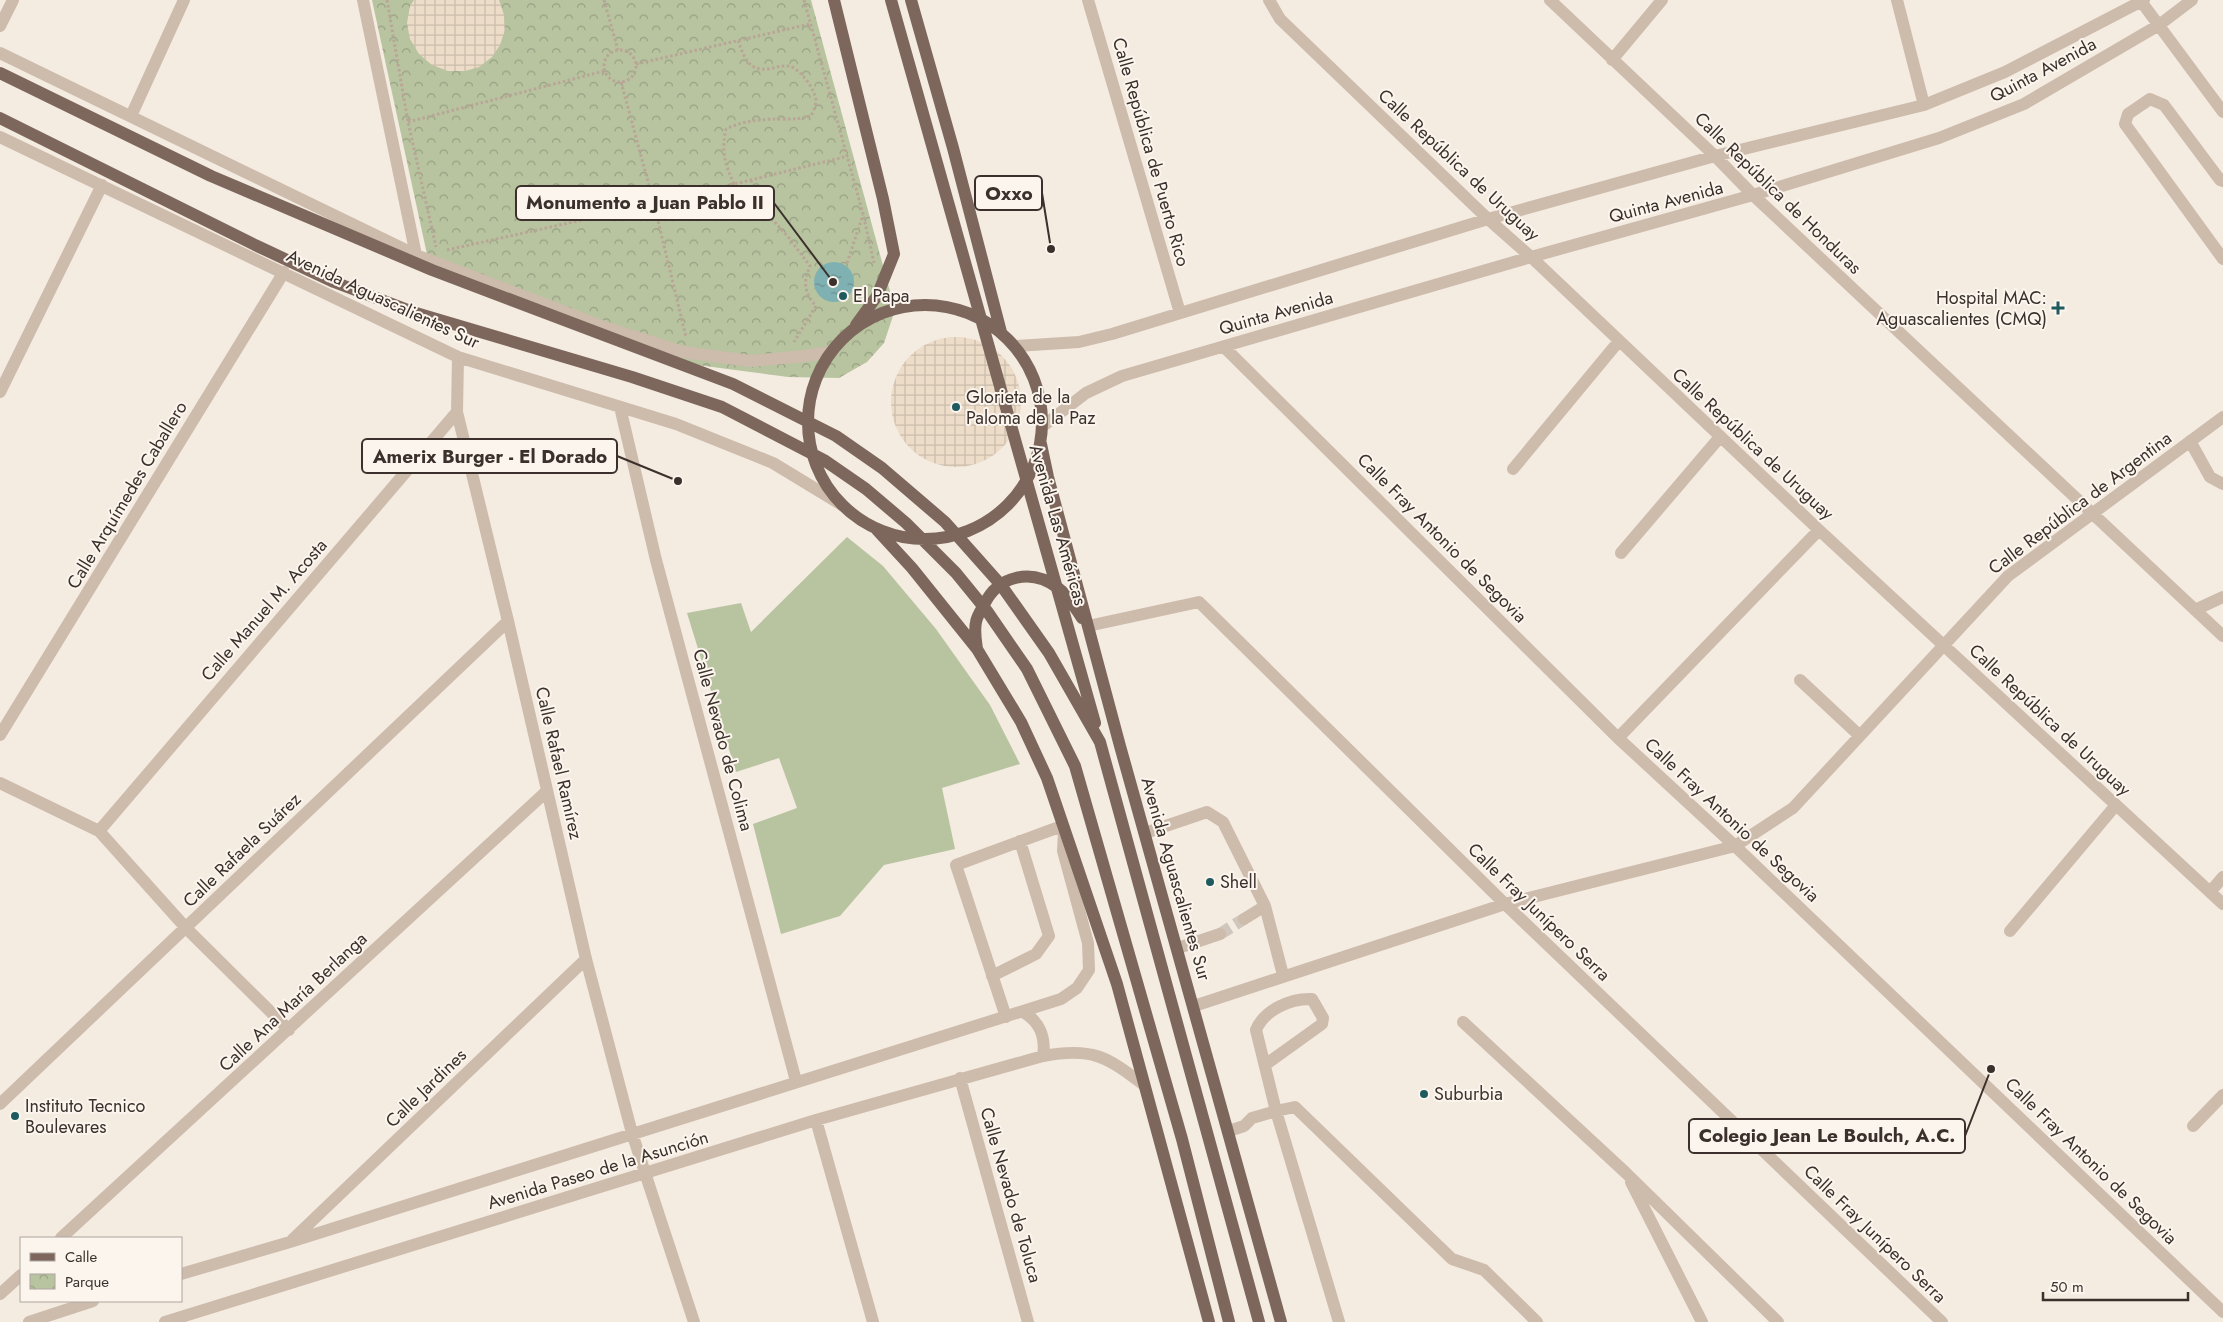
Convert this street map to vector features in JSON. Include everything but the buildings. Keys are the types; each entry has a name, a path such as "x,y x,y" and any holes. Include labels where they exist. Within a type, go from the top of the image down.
{"main road":[{"name":"Avenida Aguascalientes Sur","path":"834,0 883,199 894,254 877,296 854,328 830,352 814,381 808,414 810,447 822,478 842,505 858,519 877,530 902,538 929,540 955,536 980,527 1002,512 1020,493 1033,470 1041,444 1043,426 1042,405 1036,384 1027,364 1015,346 1001,332 974,316 944,306 912,305 881,313 854,328"},
{"name":"Avenida Las Américas","path":"891,0 1100,742"},
{"path":"911,0 953,148 1001,332"},
{"name":"Avenida Aguascalientes Sur","path":"0,74 211,176 432,270 733,384 836,436 882,468 945,522 1001,585 1049,653 1100,742 1259,1322"},
{"name":"Avenida Aguascalientes Sur","path":"0,118 255,245 334,282 416,313 632,377 722,407 824,460 866,489 906,523 956,573 987,611 1027,669 1075,766 1182,1139 1229,1322"},
{"name":"Avenida Aguascalientes Sur","path":"1041,444 1048,477 1144,833 1178,948 1281,1322"},
{"path":"877,530 912,568 977,650 1021,722 1047,778 1118,984 1209,1322"},
{"path":"977,650 976,620 987,598 996,588 1009,579 1025,575 1036,576 1059,588 1072,602 1088,626"}],"street":[{"path":"0,26 13,0"},
{"path":"130,116 184,0"},
{"path":"363,0 416,255"},
{"name":"Calle República de Puerto Rico","path":"1088,0 1180,313"},
{"name":"Calle República de Uruguay","path":"1269,0 1280,19 1488,219 1531,257 1819,530 2223,904"},
{"name":"Calle República de Honduras","path":"1550,0 1715,156 1754,196 2223,636"},
{"path":"1612,60 1662,0"},
{"path":"1897,0 1924,106"},
{"name":"Quinta Avenida","path":"1043,426 1086,393 1122,376 1531,257 1754,196 1939,138 2024,104 2159,25 2192,0"},
{"path":"2142,1 2223,112"},
{"name":"Quinta Avenida","path":"1015,346 1079,342 1112,334 1488,219 1715,156 1924,106 2005,72 2142,1"},
{"path":"0,53 416,255 607,328 683,352 750,361 830,352"},
{"path":"2223,181 2220,180 2164,105 2150,99 2128,114 2124,124 2223,259"},
{"name":"Avenida Aguascalientes Sur","path":"0,136 458,357 676,424 773,463 842,505"},
{"path":"0,392 102,185"},
{"name":"Calle Arquímedes Caballero","path":"0,735 284,272"},
{"path":"1513,469 1619,341"},
{"name":"Calle Fray Antonio de Segovia","path":"1224,347 1618,738 1735,846 2223,1312"},
{"name":"Calle Rafael Ramírez","path":"458,357 457,412 508,621 586,959 632,1133 694,1322"},
{"name":"Calle Nevado de Colima","path":"620,407 656,560 796,1082"},
{"name":"Calle Manuel M. Acosta","path":"99,831 457,412"},
{"name":"Calle República de Argentina","path":"1194,1006 1283,975 1505,904 1735,846 1792,808 2008,576 2223,416"},
{"path":"1621,552 1720,437"},
{"path":"2190,442 2210,477 2223,484"},
{"path":"1618,738 1819,530"},
{"path":"2195,610 2223,597"},
{"name":"Calle Fray Junípero Serra","path":"1088,626 1199,602 1505,904 1942,1322"},
{"name":"Calle Rafaela Suárez","path":"0,1104 508,621"},
{"path":"1800,680 1860,736"},
{"path":"0,783 99,831 186,928 289,1030"},
{"name":"Calle Ana María Berlanga","path":"62,1237 547,791"},
{"path":"2010,931 2116,804"},
{"path":"1144,833 1207,812 1223,822 1265,906 1283,975"},
{"path":"1006,1017 956,865 1020,841 1063,828"},
{"name":"Avenida Paseo de la Asunción","path":"182,1274 290,1242 1061,999 1077,988 1088,970 1088,943 1063,851 1063,828"},
{"path":"992,976 1036,954 1049,936 1020,841"},
{"path":"2210,892 2223,877"},
{"path":"1244,919 1265,906"},
{"path":"1178,948 1220,934"},
{"name":"Calle Jardines","path":"290,1242 586,959"},
{"path":"1265,1064 1322,1024 1323,1018 1312,999 1300,999 1285,1004 1260,1020 1256,1030 1276,1110 1339,1322"},
{"path":"1023,1012 1033,1017 1040,1029 1044,1045 1043,1056"},
{"path":"1463,1022 1626,1173 1778,1322"},
{"name":"Avenida Paseo de la Asunción","path":"164,1322 816,1120 1043,1056 1064,1052 1092,1054 1113,1062 1144,1084"},
{"name":"Calle Nevado de Toluca","path":"960,1078 1028,1322"},
{"path":"2193,1126 2223,1095"},
{"path":"1229,1131 1244,1126 1252,1118 1295,1106 1452,1259 1484,1270 1537,1322"},
{"path":"816,1120 873,1322"},
{"path":"1626,1173 1702,1322"},
{"path":"0,1294 20,1276"},
{"path":"29,1322 89,1302"}],"path":[{"path":"387,0 408,122 437,253"},
{"path":"604,0 618,50"},
{"path":"804,0 848,156 876,273"},
{"path":"636,64 810,24"},
{"path":"734,184 725,165 723,144 726,129 743,122 764,119 801,120 811,116 816,101 813,91 800,72 789,66 763,70 753,66 745,59 738,41"},
{"path":"612,51 628,52 636,64 634,74 627,81 611,80 604,71 605,59 612,51"},
{"path":"408,122 604,71"},
{"path":"622,82 686,338"},
{"path":"446,250 654,204 848,156"},
{"path":"751,180 755,200 789,238 810,266 805,277 805,288 808,298 816,306 792,345"},
{"path":"846,263 863,214"}],"green space":[{"path":"372,0 811,0 895,310 884,343 867,362 839,378 788,377 697,365 428,259"},
{"path":"847,537 883,566 936,629 990,705 1020,764 942,788 955,849 884,865 840,916 781,934 753,824 797,808 779,758 736,772 687,613 741,603 751,632"}],"shaded area":[{"path":"414,0 499,0 504,15 505,30 500,45 492,57 479,67 465,71 448,71 432,65 419,54 410,39 407,23 410,6"},
{"name":"Glorieta de la Paloma de la Paz","path":"956,337 981,342 1002,356 1016,377 1021,402 1016,427 1002,448 981,462 956,467 931,462 910,448 896,427 891,402 896,377 910,356 931,342"}],"water":[{"path":"838,262 845,265 851,271 854,282 853,290 845,299 838,302 830,302 823,299 815,290 814,278 817,271 826,263"}],"tunnel":[{"path":"1220,934 1244,919"}],"place":[{"name":"Oxxo","path":"1051,249"},
{"name":"Monumento a Juan Pablo II","path":"833,282"},
{"name":"El Papa","path":"843,296"},
{"name":"Hospital MAC: Aguascalientes (CMQ)","path":"2058,308"},
{"name":"Glorieta de la Paloma de la Paz","path":"956,407"},
{"name":"Amerix Burger - El Dorado","path":"678,481"},
{"name":"Shell","path":"1210,882"},
{"name":"Colegio Jean Le Boulch, A.C.","path":"1991,1069"},
{"name":"Suburbia","path":"1424,1094"},
{"name":"Instituto Tecnico Boulevares","path":"15,1116"}]}
